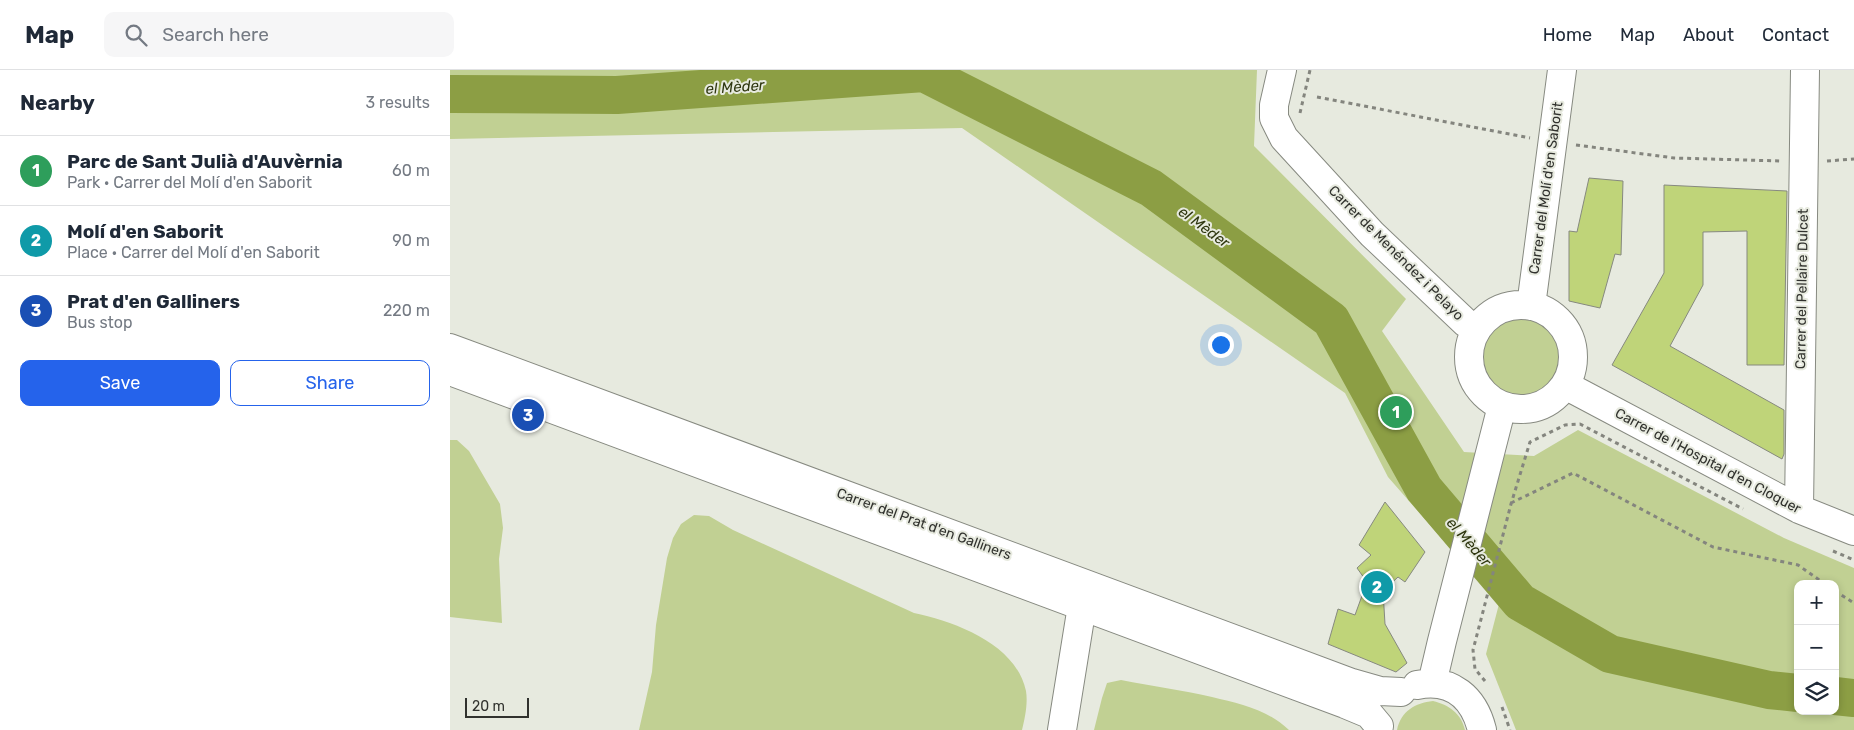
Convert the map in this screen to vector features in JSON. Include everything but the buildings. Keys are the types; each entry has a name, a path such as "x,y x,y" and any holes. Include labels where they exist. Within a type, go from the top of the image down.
{"street":[{"name":"Carrer de Menéndez i Pelayo","path":"1282,70 1274,105 1274,118 1284,138 1372,234 1466,323 1478,327"},
{"name":"Carrer del Molí d'en Saborit","path":"1531,306 1562,70"},
{"name":"Carrer del Pellaire Dulcet","path":"1799,509 1804,70"},
{"path":"1516,305 1531,306 1545,311 1558,320 1567,332 1572,346 1573,361 1570,376 1556,396 1544,404 1530,408 1515,409 1502,406 1488,397 1477,386 1471,372 1469,356 1471,340 1478,327 1489,316 1501,309 1516,305"},
{"name":"Carrer del Prat d'en Galliners","path":"450,348 1352,683 1380,691 1400,692"},
{"name":"Carrer del Prat d'en Galliners","path":"450,371 1345,704 1368,714 1379,728"},
{"name":"Carrer de l'Hospital d'en Cloquer","path":"1565,385 1799,509 1854,531"},
{"path":"1435,683 1434,674 1502,406"},
{"path":"1062,730 1082,606"},
{"path":"1379,728 1382,714 1400,692 1417,685 1435,683 1452,688 1467,698 1477,712 1482,730"}],"path":[{"path":"1298,121 1310,70"},
{"path":"1317,97 1553,143 1674,158 1804,162 1854,159"},
{"path":"1487,684 1475,669 1473,650 1511,504 1530,442 1565,426 1580,424 1596,432"},
{"path":"1511,504 1573,473 1713,547 1798,565 1819,580"},
{"path":"1839,594 1854,603"},
{"path":"1498,699 1510,730"}],"green space":[{"path":"450,70 1257,70 1254,146 1406,299 1382,331 1464,452 1534,456 1578,430 1784,538 1854,568 1854,730 1516,730 1486,654 1499,604 1388,477 1345,393 962,128 450,139"},
{"path":"1521,319 1535,322 1548,330 1556,343 1559,357 1556,371 1548,384 1535,392 1521,395 1507,392 1494,384 1486,371 1483,357 1486,343 1494,330 1507,322"},
{"path":"450,440 457,440 469,451 500,504 503,528 499,559 502,623 450,617"},
{"path":"694,515 709,516 733,530 914,613 948,622 982,638 1010,660 1020,675 1027,696 1022,730 639,730 652,672 656,625 667,558 673,538 681,524"},
{"path":"1121,680 1243,705 1272,717 1289,730 1094,730 1107,683"},
{"path":"1433,701 1454,711 1461,719 1465,730 1397,730 1405,713 1415,706"}],"waterway":[{"name":"el Mèder","path":"450,94 617,95 924,73 1151,188 1331,320 1424,489 1520,602 1610,654 1769,690 1794,693"},
{"name":"el Mèder","path":"1839,696 1854,698"}],"place":[{"name":"Parc de Sant Julià d'Auvèrnia","path":"1396,412"},
{"name":"Prat d'en Galliners","path":"528,415"},
{"name":"Molí d'en Saborit","path":"1377,587"}]}
